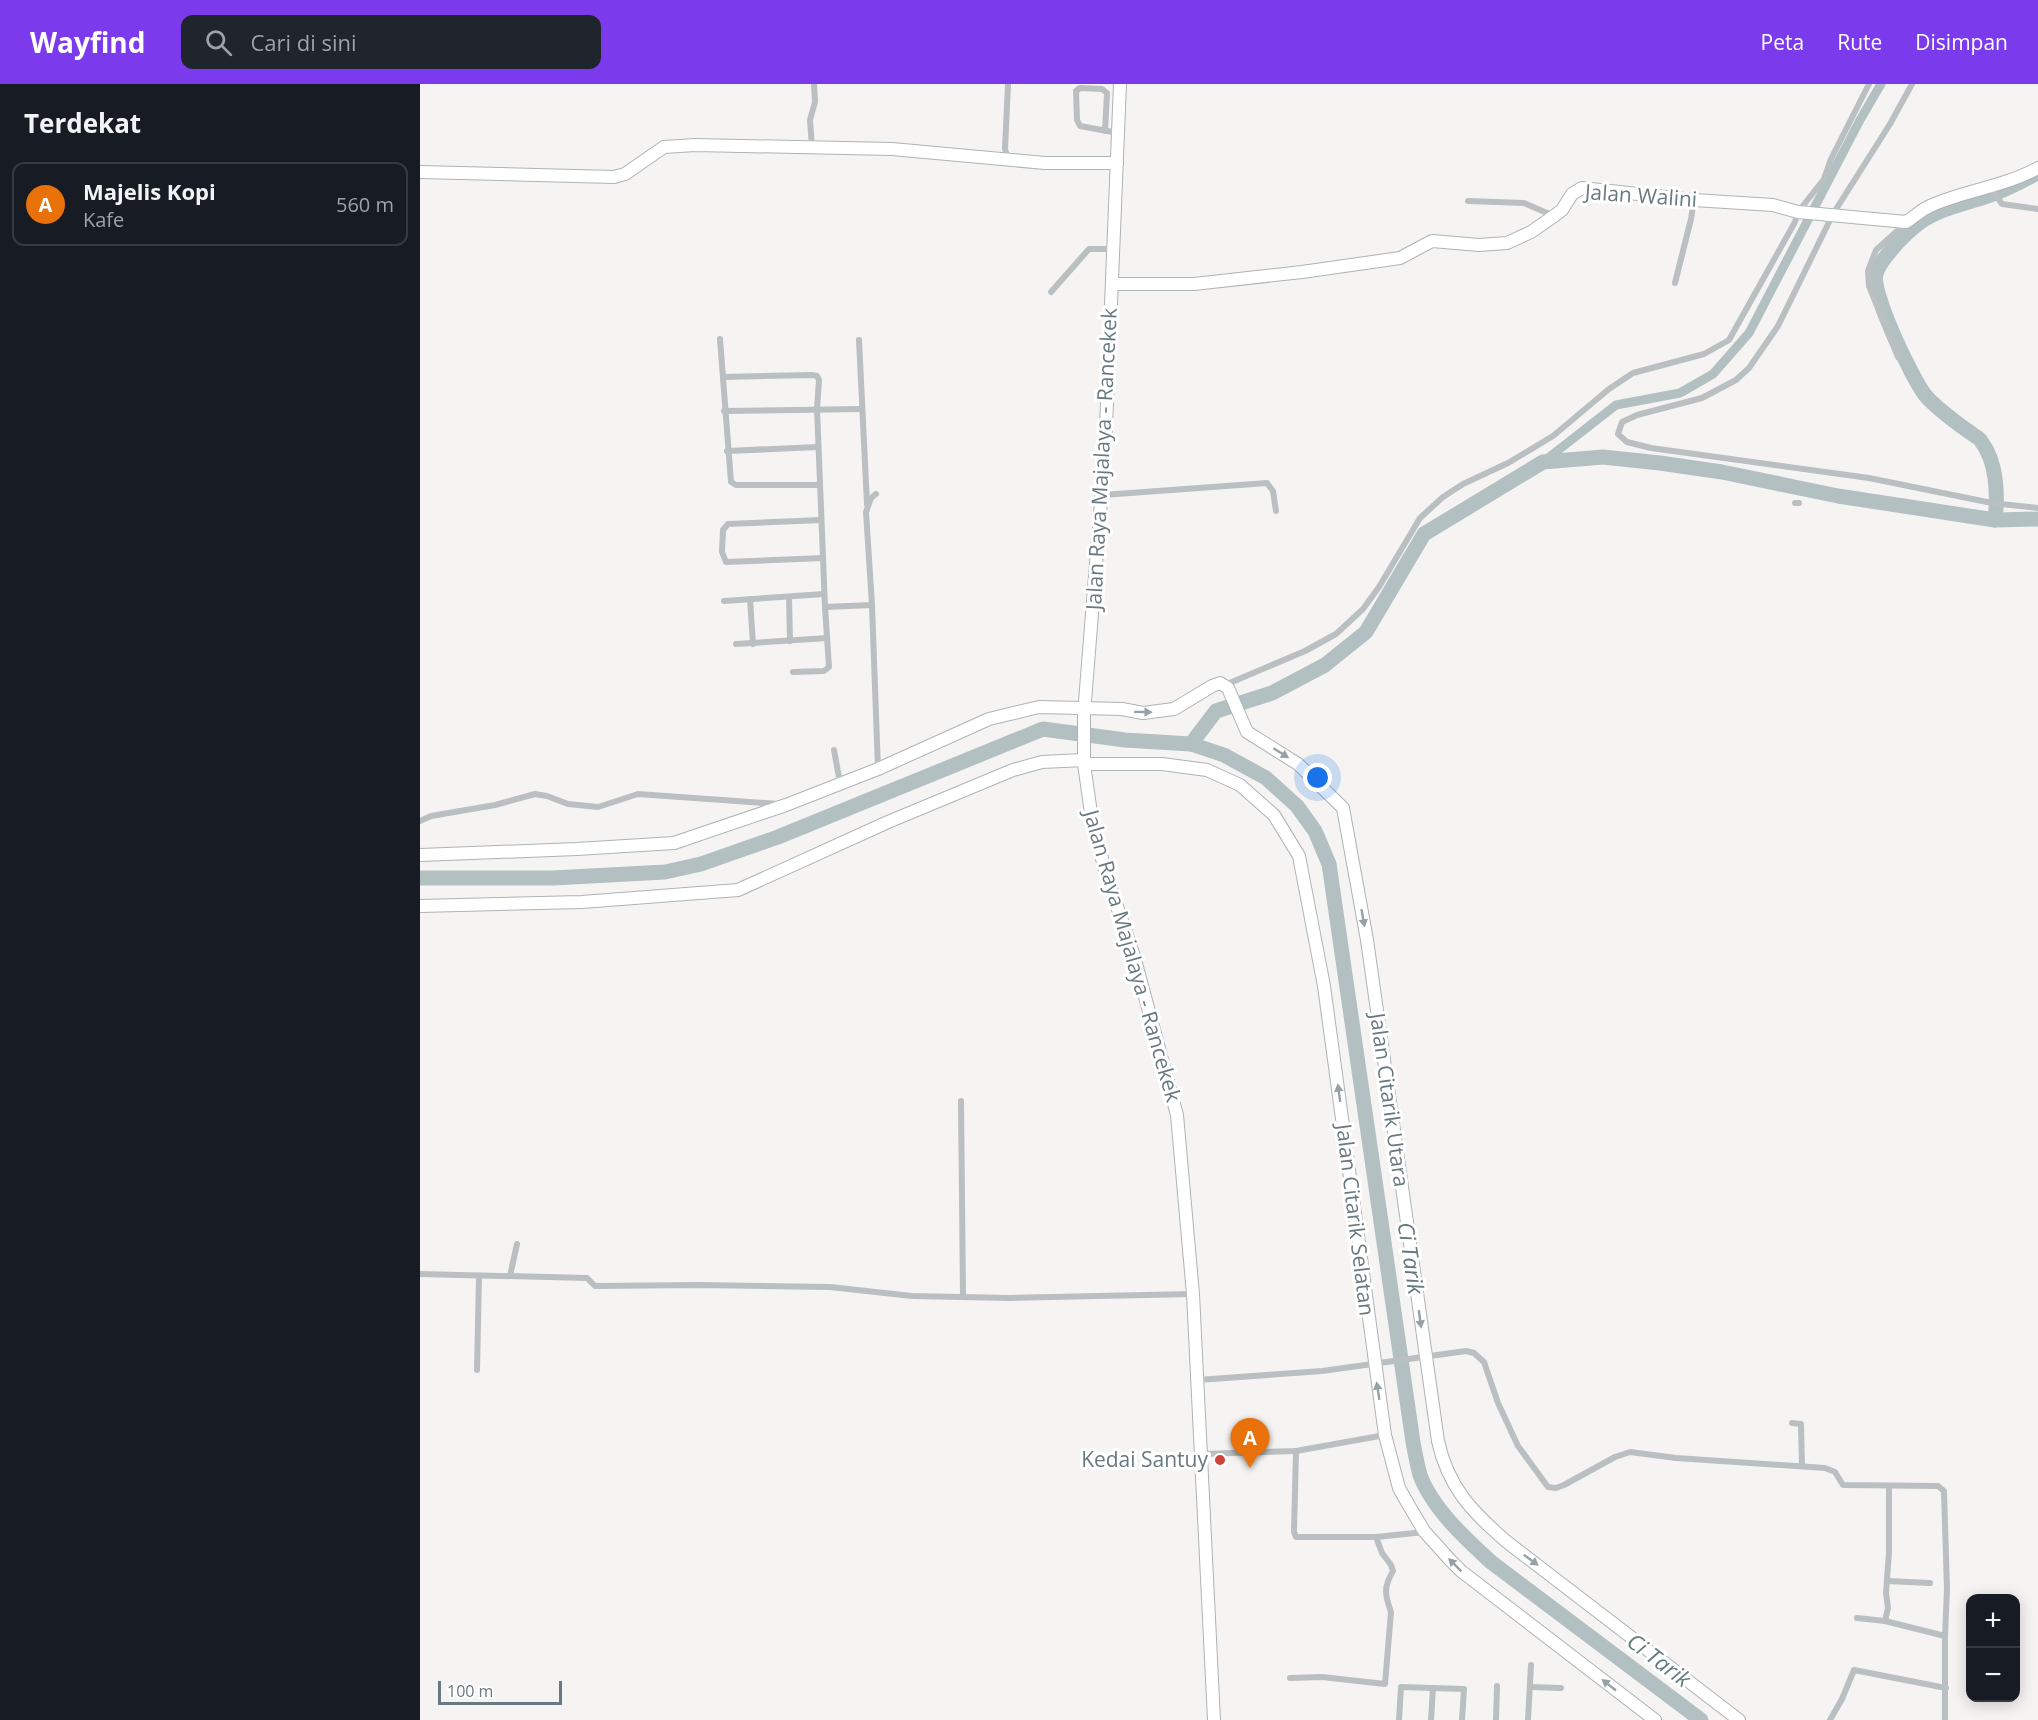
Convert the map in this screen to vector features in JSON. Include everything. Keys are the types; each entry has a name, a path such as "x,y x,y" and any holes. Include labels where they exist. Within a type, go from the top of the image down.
{"street":[{"path":"812,148 810,120 814,102 814,84"},
{"path":"1008,84 1005,149 1008,159"},
{"name":"Jalan Raya Majalaya - Rancekek","path":"1120,84 1103,495 1084,711 1084,757 1092,820 1106,874 1134,956 1177,1115 1193,1294 1203,1454 1214,1720"},
{"path":"420,855 674,843 786,805 878,769 989,719 1039,706 1084,711 1122,709 1143,713 1174,709 1212,686 1220,683 1227,686 1305,651 1336,634 1363,609 1420,518 1443,497 1553,436 1609,389 1633,373 1704,354 1729,340 1799,212 1824,179 1831,159 1869,84"},
{"path":"1912,84 1890,124 1831,214 1778,326 1749,368 1736,380 1702,398 1637,415 1622,422 1618,430 1619,437 1627,442 1643,446 1869,478 1992,503 2038,508"},
{"path":"1104,131 1107,93 1102,89 1080,88 1077,91 1078,123 1083,127 1104,131 1118,133"},
{"path":"420,172 614,177 625,174 664,147 692,145 892,149 1068,164 1117,163"},
{"path":"1898,357 1869,286 1868,271 1876,250 1906,222 1927,207 1970,191 1991,188 2038,168"},
{"name":"Jalan Walini","path":"1112,284 1194,284 1400,258 1432,242 1496,245 1517,239 1554,216 1562,210 1572,194 1582,188 1694,200 1773,205 1799,212 1906,222"},
{"path":"1991,188 2002,204 2038,209"},
{"path":"1675,283 1694,200"},
{"path":"1468,201 1524,203 1554,216"},
{"path":"1051,292 1089,249 1113,249"},
{"path":"720,339 729,479 736,485 820,485"},
{"path":"859,340 878,769"},
{"path":"723,377 817,376 819,382 818,447 828,668 793,672"},
{"path":"724,411 862,409"},
{"path":"727,451 818,447"},
{"path":"1103,495 1267,483 1273,491 1276,511"},
{"path":"867,504 876,494"},
{"path":"821,520 728,524 723,530 722,552 726,562 823,558"},
{"path":"724,601 824,594"},
{"path":"789,597 790,641"},
{"path":"750,599 753,644"},
{"path":"825,607 872,604"},
{"path":"736,644 827,638"},
{"name":"Jalan Citarik Utara","path":"1227,686 1247,732 1298,764 1343,808 1367,940 1424,1357 1443,1462 1462,1497 1483,1522 1739,1720"},
{"path":"834,750 840,783"},
{"name":"Jalan Citarik Selatan","path":"420,906 582,902 738,890 888,822 1013,770 1042,762 1084,757 1162,764 1207,770 1240,785 1275,815 1299,856 1324,987 1385,1435 1399,1488 1425,1532 1461,1571 1655,1720"},
{"path":"420,821 431,816 495,805 536,794 568,804 589,807 606,806 627,796 638,794 786,805"},
{"path":"962,1101 963,1296"},
{"path":"510,1276 517,1244"},
{"path":"420,1274 587,1278 595,1286 830,1287 912,1296 1010,1298 1193,1294"},
{"path":"477,1370 479,1276"},
{"path":"1197,1380 1312,1372 1466,1352 1479,1356 1484,1362 1498,1403 1518,1446 1548,1487 1556,1488 1564,1485 1630,1452 1676,1458 1825,1468 1835,1472 1843,1485 1938,1486 1944,1491 1947,1589 1945,1720"},
{"path":"1792,1423 1801,1426 1802,1466"},
{"path":"1203,1454 1296,1451 1385,1435"},
{"path":"1296,1451 1294,1533 1296,1537 1376,1537 1425,1532"},
{"path":"1885,1621 1888,1608 1889,1486"},
{"path":"1290,1678 1315,1676 1386,1683 1390,1612 1386,1603 1386,1593 1388,1578 1393,1571 1376,1537"},
{"path":"1887,1581 1930,1583"},
{"path":"1857,1618 1885,1621 1945,1636"},
{"path":"1528,1720 1531,1665"},
{"path":"1830,1720 1854,1670 1946,1688"},
{"path":"1496,1720 1497,1686"},
{"path":"1399,1720 1401,1687 1464,1689 1462,1720"},
{"path":"1530,1687 1561,1688"},
{"path":"1431,1720 1433,1688"}],"waterway":[{"path":"1543,462 1616,405 1680,393 1713,374 1749,333 1881,84"},
{"path":"1191,744 1216,711 1272,693 1325,665 1366,632 1424,534 1543,462 1603,457 1660,463 1722,472 1838,496 1995,520 1995,479 1986,449 1979,438 1934,404 1919,386 1886,316 1876,284 1876,274 1891,250 1908,232 1930,216 2001,191 2037,173"},
{"path":"1995,520 2038,519"},
{"name":"Ci Tarik","path":"420,878 553,878 665,872 701,864 778,837 1043,729 1125,740 1191,744 1224,755 1266,778 1297,806 1315,831 1329,864 1413,1442 1425,1487 1441,1511 1491,1562 1701,1720"}],"place":[{"name":"Kedai Santuy","path":"1220,1460"},
{"name":"Majelis Kopi","path":"1250,1468"}]}
